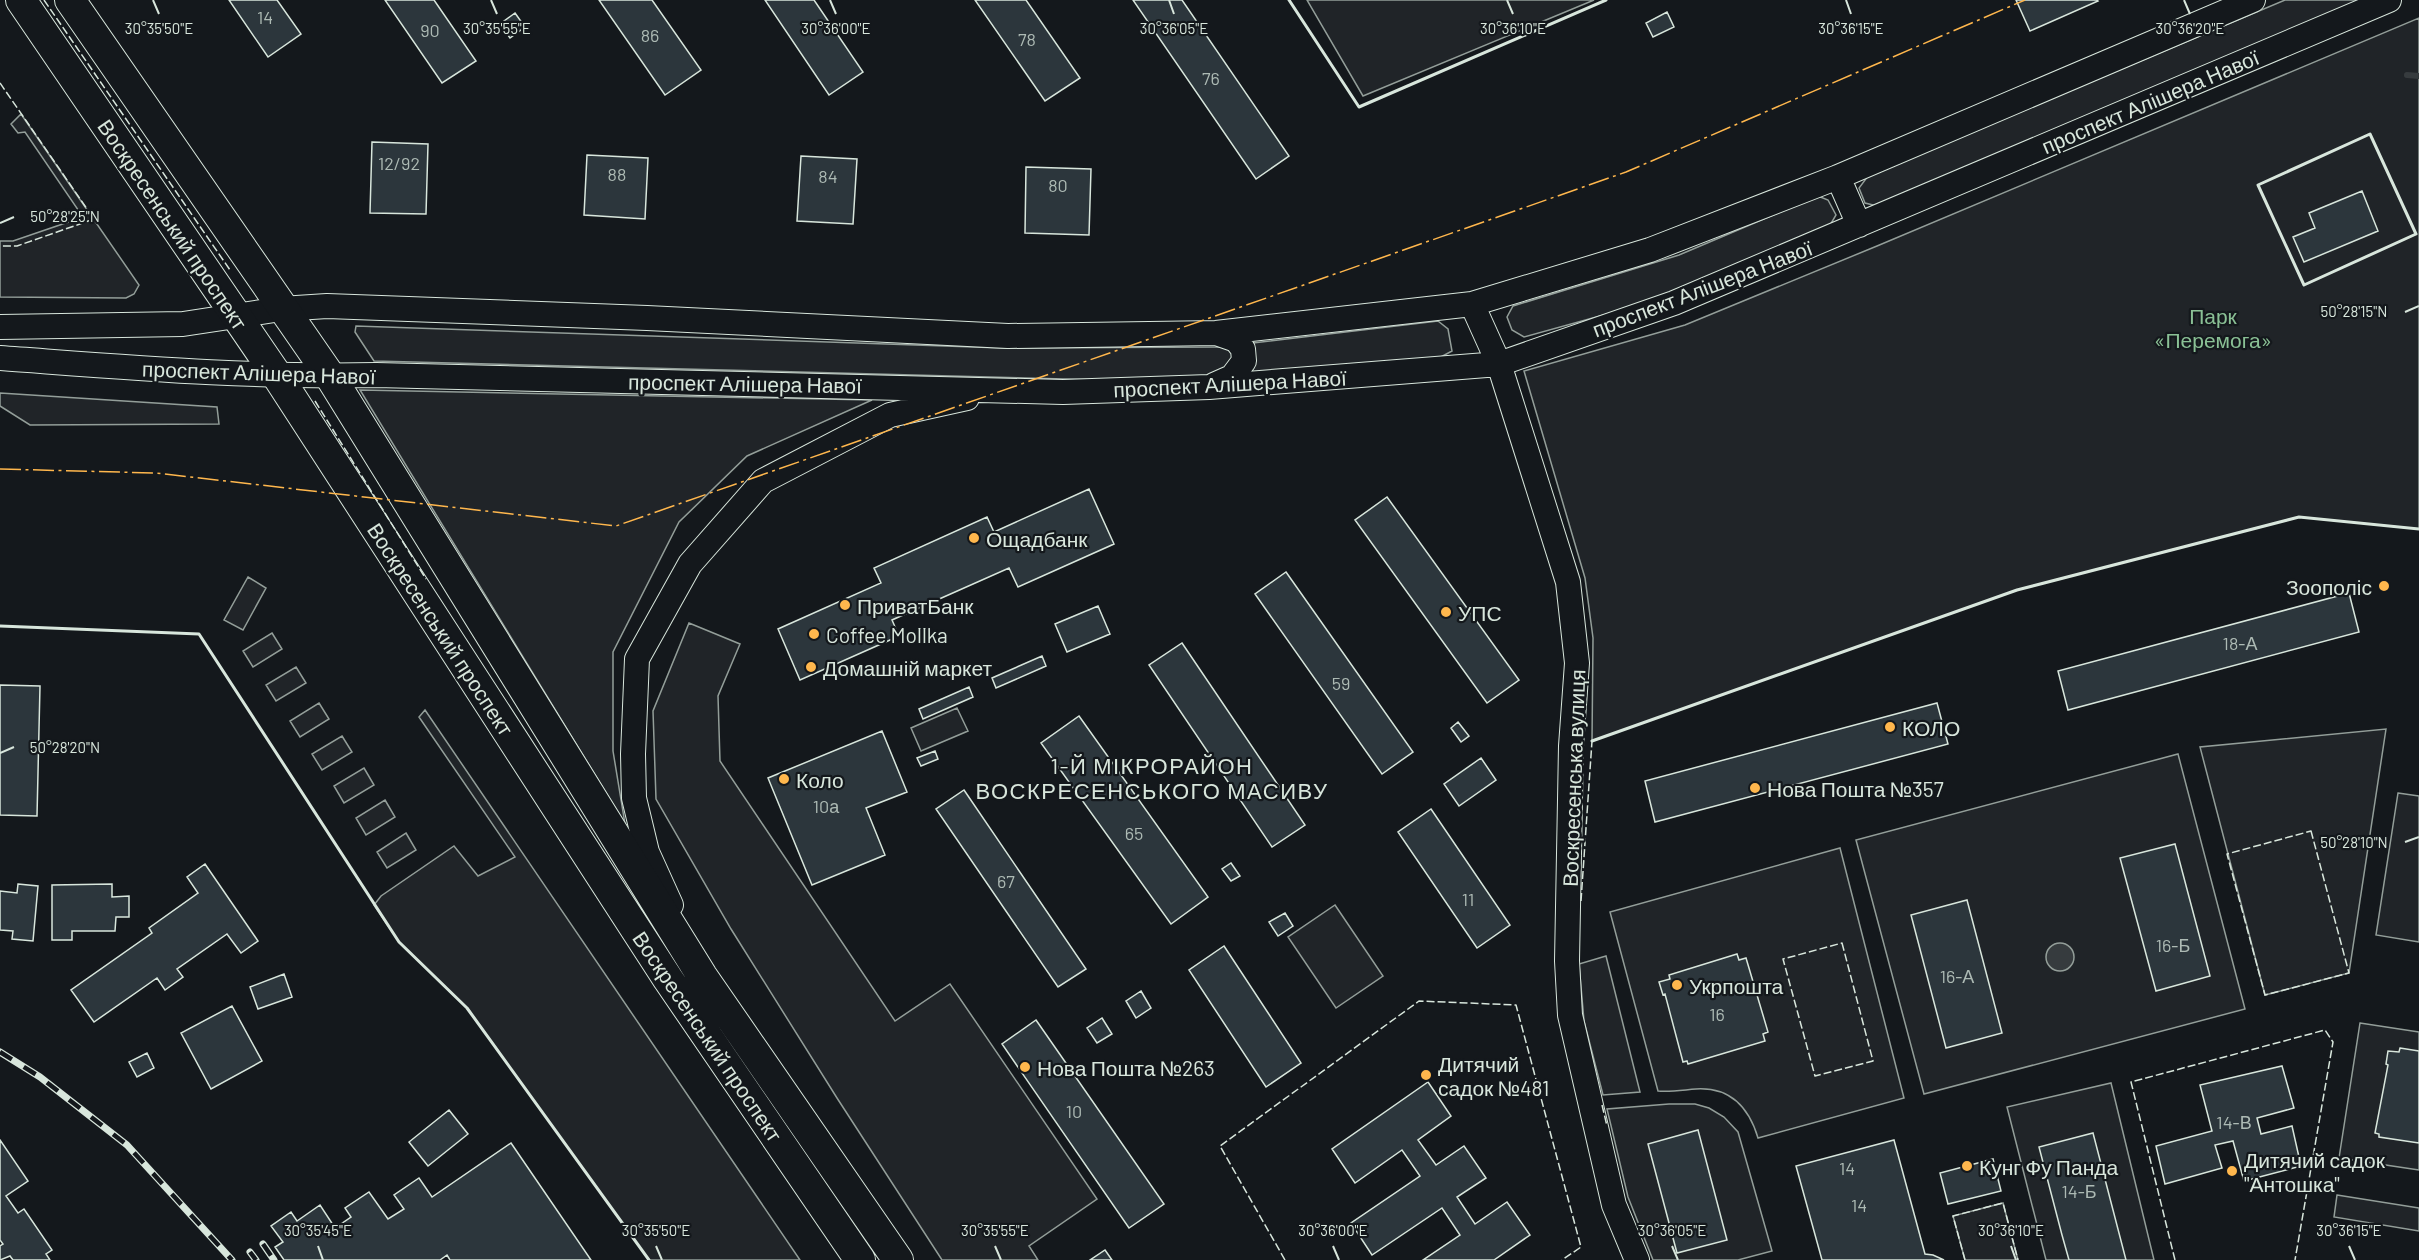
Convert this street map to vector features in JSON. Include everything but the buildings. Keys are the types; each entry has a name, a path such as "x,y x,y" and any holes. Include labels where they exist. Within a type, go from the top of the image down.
{"main road":[{"name":"Воскресенський проспект","path":"21,0 278,377 668,979 860,1260"},
{"name":"Воскресенський проспект","path":"70,0 281,309 330,376 702,976 898,1260"}],"street":[{"name":"проспект Алішера Навої","path":"0,327 183,324 281,309 327,306 647,318 1008,336 1216,333 1472,304 1650,250 1838,177 2253,0"},
{"name":"проспект Алішера Навої","path":"0,357 204,374 278,377 400,376 1063,392 1209,387 1499,364 1674,303 2389,0"},
{"path":"1838,177 1859,225"},
{"name":"Воскресенська вулиця","path":"1472,304 1499,364 1568,582 1577,663 1571,746 1567,961 1570,1015 1614,1205 1637,1260"},
{"path":"1209,387 1232,377 1244,361 1243,349 1236,340 1216,333"},
{"path":"702,976 647,852 634,798 633,754 637,659 690,564 763,481 890,415 1005,390"}],"green space":[{"path":"1307,0 1594,0 1363,96"},
{"path":"2285,0 2365,0 1877,206 1865,203 1859,188 1868,176"},
{"name":"Парк «Перемога»","path":"2419,18 2419,529 2299,517 2017,590 1592,741 1593,638 1585,578 1524,371 1685,325"},
{"path":"21,114 139,285 134,294 126,298 0,297 0,241 13,241 83,217 25,132 18,133 11,124"},
{"path":"1818,196 1828,200 1836,215 1829,227 1636,306 1524,337 1512,330 1507,317 1513,306 1679,255"},
{"path":"1438,321 1448,329 1452,351 1439,358 1183,382 374,361 355,332 356,326 1003,348 1219,347"},
{"path":"360,390 872,400 747,456 679,522 613,652 613,751 625,824"},
{"path":"0,393 217,407 219,424 30,425 0,406"},
{"path":"248,577 266,588 243,630 224,620"},
{"path":"689,623 740,644 718,696 720,761 895,1021 950,984 1097,1199 1029,1246 1038,1260 942,1260 731,929 656,799 653,711"},
{"path":"272,633 282,649 253,667 243,651"},
{"path":"296,667 306,683 276,701 266,685"},
{"path":"319,703 329,719 300,737 290,721"},
{"path":"957,708 968,731 921,751 911,728"},
{"path":"425,710 800,1260 649,1260 467,1008 399,942 374,905 381,896 454,846 478,876 515,857 419,717"},
{"path":"2386,729 2349,973 2265,995 2200,747"},
{"path":"342,736 352,752 322,770 312,754"},
{"path":"2178,754 2245,1009 1924,1094 1856,840"},
{"path":"364,768 374,785 344,803 334,786"},
{"path":"2398,793 2419,796 2419,942 2376,935"},
{"path":"385,800 395,817 366,835 356,818"},
{"path":"406,833 416,850 387,868 377,852"},
{"path":"1840,848 1904,1098 1758,1138 1749,1117 1728,1096 1708,1089 1658,1091 1610,912"},
{"path":"1335,905 1383,976 1336,1008 1288,937"},
{"path":"1606,956 1640,1092 1603,1095 1584,1021 1579,964"},
{"path":"2360,1023 2419,1032 2419,1170 2339,1158"},
{"path":"2111,1083 2154,1260 2046,1260 2007,1107"},
{"path":"1695,1104 1709,1108 1724,1117 1738,1132 1772,1251 1738,1260 1653,1260 1628,1197 1607,1109"},
{"path":"2337,1195 2419,1208 2419,1231 2334,1217"},
{"path":"2003,1203 2018,1260 1965,1260 1953,1216"}],"shaded area":[{"path":"2060,943 2070,947 2074,957 2070,967 2060,971 2050,967 2046,957 2050,947"}],"waterway":[{"path":"2407,75 2419,76"}],"railway":[{"path":"0,1052 40,1077 127,1145 232,1260"},
{"path":"263,1244 274,1260"},
{"path":"250,1252 256,1260"}],"fence":[{"path":"44,0 230,270"},
{"path":"0,83 94,219 17,246 0,246"},
{"path":"315,401 426,579"},
{"path":"1581,901 1592,741"},
{"path":"2311,831 2349,973 2265,995 2227,854 2311,831"},
{"path":"1842,943 1873,1061 1815,1076 1783,959 1842,943"},
{"path":"1285,1260 1220,1146 1419,1001 1516,1005 1581,1247 1562,1260"},
{"path":"2175,1260 2131,1082 2325,1030 2333,1042 2295,1260"},
{"path":"1602,1105 1607,1126"},
{"path":"1965,1260 1953,1216 2003,1203 2018,1260"}],"wall":[{"path":"1289,0 1359,107 1606,0"},
{"path":"2370,134 2416,234 2304,285 2258,185 2370,134"},
{"path":"1592,741 2017,590 2299,517 2419,529"},
{"path":"0,626 199,634 399,942 467,1008 649,1260"}],"power":[{"path":"0,469 156,473 616,526 1626,172 2025,0"}],"place":[{"name":"Ощадбанк","path":"974,538"},
{"name":"Зоополіс","path":"2384,586"},
{"name":"ПриватБанк","path":"845,605"},
{"name":"УПС","path":"1446,612"},
{"name":"Coffee Mollka","path":"814,634"},
{"name":"Домашній маркет","path":"811,667"},
{"name":"КОЛО","path":"1890,727"},
{"name":"Коло","path":"784,779"},
{"name":"Нова Пошта №357","path":"1755,788"},
{"name":"Укрпошта","path":"1677,985"},
{"name":"Нова Пошта №263","path":"1025,1067"},
{"name":"Дитячий садок №481","path":"1426,1075"},
{"name":"Кунг Фу Панда","path":"1967,1166"},
{"name":"Дитячий садок \"Антошка\"","path":"2232,1171"}],"district":[{"name":"1-Й МІКРОРАЙОН ВОСКРЕСЕНСЬКОГО МАСИВУ","path":"1152,778"}]}
